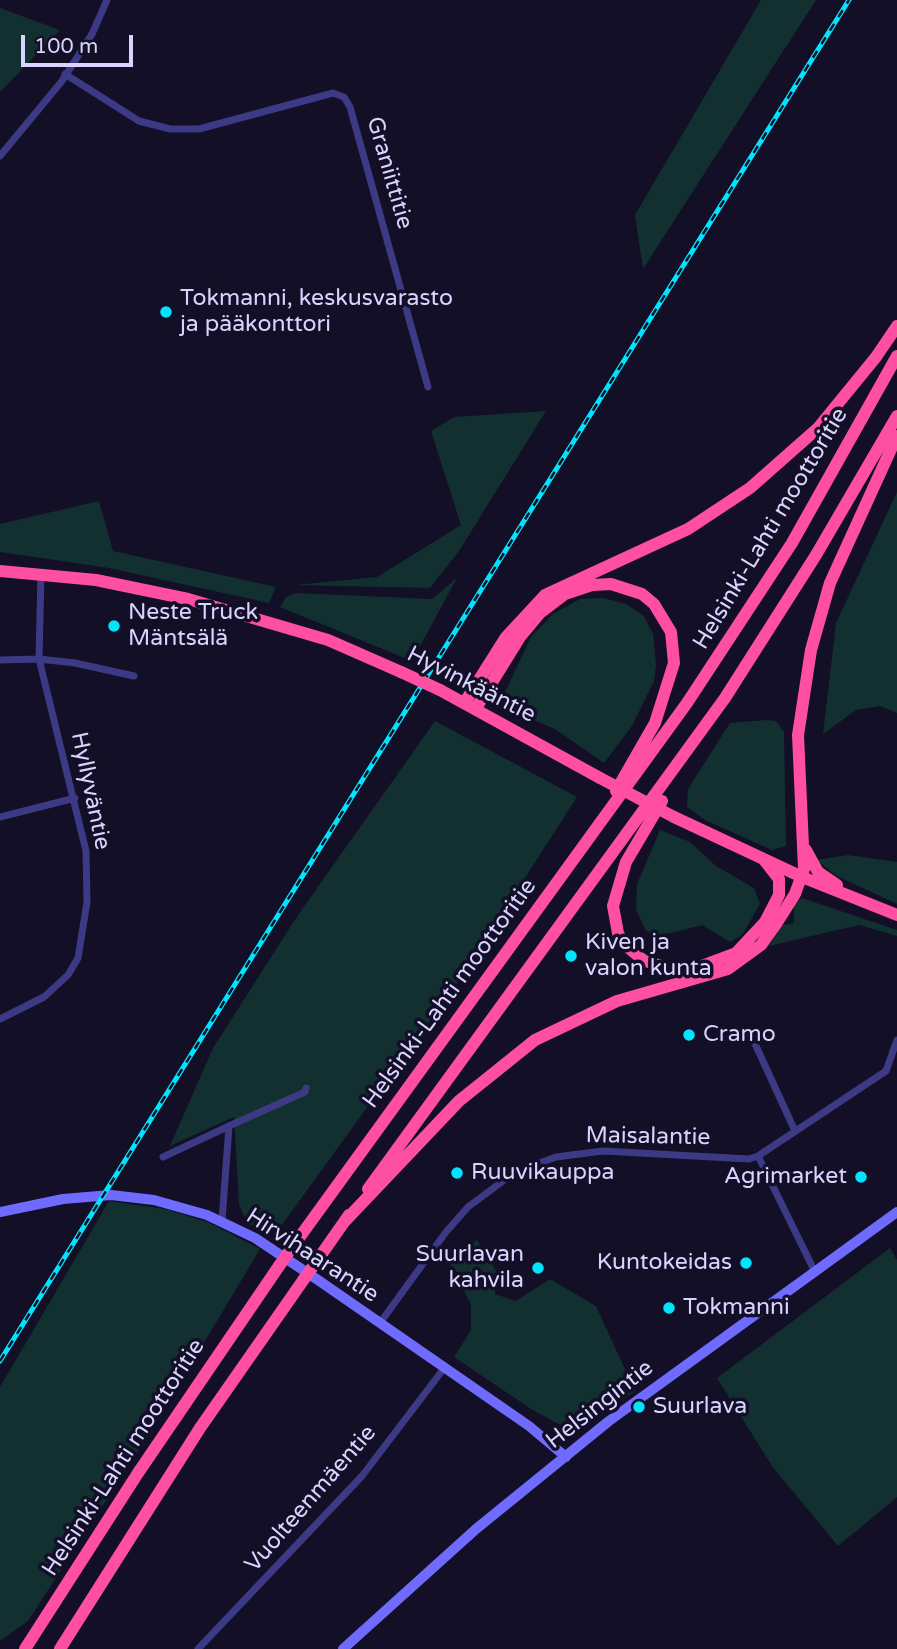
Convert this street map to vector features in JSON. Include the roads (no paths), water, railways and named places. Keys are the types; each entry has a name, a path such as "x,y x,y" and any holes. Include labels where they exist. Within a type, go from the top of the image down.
{"highway":[{"path":"471,705 506,638 529,609 545,595 678,534 750,488 818,428 862,376 897,326"},
{"name":"Helsinki-Lahti moottoritie","path":"25,1649 138,1473 279,1266 659,744 792,543 897,356"},
{"name":"Helsinki-Lahti moottoritie","path":"60,1649 200,1428 304,1279 725,698 817,555 897,416"},
{"path":"345,1221 458,1101 535,1040 584,1014 617,1001 712,975 739,963 761,945 776,924 802,877 799,735 811,650 830,583 897,436"},
{"name":"Hyvinkääntie","path":"0,571 41,573 135,587 228,610 328,640 471,705 674,817 802,877 897,915"},
{"path":"471,705 540,613 575,589 611,584 642,594 654,604 671,632 674,663 655,723 628,771 538,909"},
{"path":"725,698 626,862 613,906 618,933 635,955 653,965 696,968 724,960 752,939 774,907 780,886 775,872 765,860"},
{"path":"802,836 807,854 818,872 871,904"}],"main road":[{"name":"Hirvihaarantie","path":"0,1212 63,1199 111,1195 179,1206 222,1222 255,1238 380,1323 529,1426 566,1457"},
{"name":"Helsingintie","path":"343,1649 424,1574 566,1457 670,1375 897,1212"}],"street":[{"path":"0,156 65,74 92,34 107,0"},
{"name":"Graniittitie","path":"65,74 139,121 170,129 199,129 333,93 344,97 351,107 428,387"},
{"name":"Hyllyväntie","path":"0,1019 55,988 78,958 87,902 86,851 39,659 41,573"},
{"path":"0,660 39,659 134,676"},
{"path":"0,817 75,798"},
{"path":"751,1035 795,1131"},
{"path":"815,1272 758,1156 886,1071 897,1040"},
{"path":"163,1157 305,1092 306,1088"},
{"path":"222,1222 229,1126"},
{"name":"Maisalantie","path":"380,1323 446,1232 468,1207 515,1172 556,1157 603,1151 749,1159 758,1156"},
{"name":"Vuolteenmäentie","path":"198,1649 362,1476 444,1367"}],"railway":[{"path":"0,1361 849,0"}],"place":[{"name":"Tokmanni, keskusvarasto ja pääkonttori","path":"166,312"},
{"name":"Neste Truck Mäntsälä","path":"114,626"},
{"name":"Kiven ja valon kunta","path":"571,956"},
{"name":"Cramo","path":"689,1035"},
{"name":"Ruuvikauppa","path":"457,1173"},
{"name":"Agrimarket","path":"861,1177"},
{"name":"Kuntokeidas","path":"746,1263"},
{"name":"Suurlavan kahvila","path":"538,1268"},
{"name":"Tokmanni","path":"669,1308"},
{"name":"Suurlava","path":"639,1407"}]}
